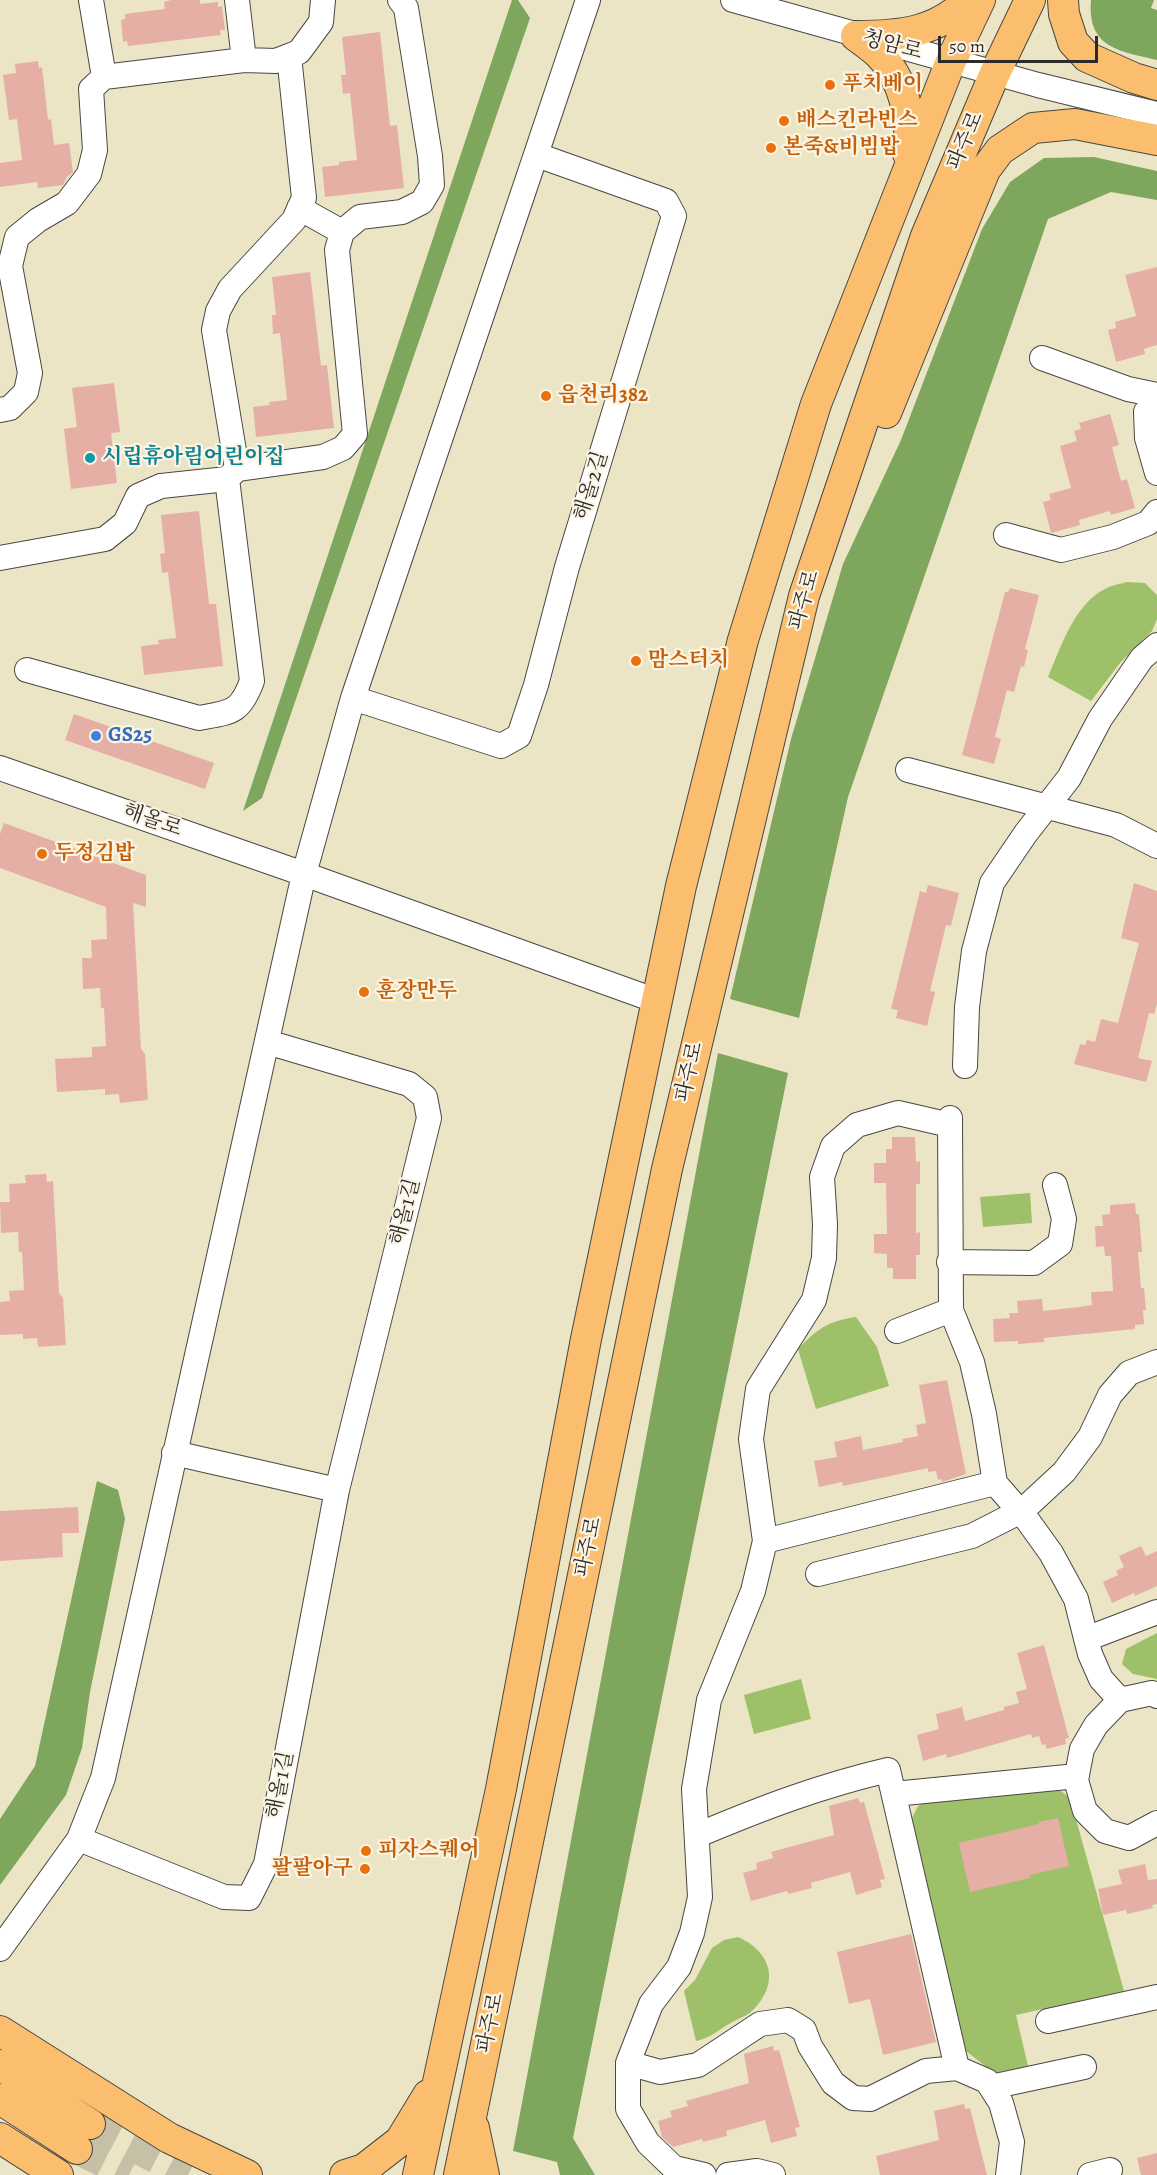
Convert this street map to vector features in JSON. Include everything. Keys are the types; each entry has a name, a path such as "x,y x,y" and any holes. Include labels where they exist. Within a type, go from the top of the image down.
{"main road":[{"path":"856,36 909,33 934,25 969,0"},
{"name":"파주로","path":"418,2175 501,1790 586,1339 681,886 743,639 816,404 951,61 980,0"},
{"name":"파주로","path":"459,2175 667,1169 804,596 926,237 995,73 1030,0"},
{"path":"1063,0 1064,14 1072,42 1087,57 1134,78 1157,85"},
{"path":"856,36 879,54 896,76 907,107 910,138 903,183"},
{"path":"836,502 878,433 985,170 1000,150 1033,128 1075,124 1157,141"},
{"path":"0,2031 169,2138 249,2175"},
{"path":"0,2065 84,2136 0,2100"},
{"path":"345,2175 364,2169 400,2141 439,2077"},
{"path":"471,2117 484,2175"},
{"path":"0,2138 58,2175"}],"street":[{"path":"91,0 104,77"},
{"path":"237,0 244,60"},
{"path":"0,410 10,408 26,392 30,373 10,266 17,237 38,220 67,203 89,174 95,150 91,89 104,77 244,60 276,61 299,52 321,22 323,0"},
{"path":"0,558 105,539 125,523 138,496 160,486 323,458 343,448 355,434 337,250 342,232 360,218 402,212 422,202 432,185 430,156 406,8 400,0"},
{"path":"0,1949 79,1839 103,1778 303,874 353,698 588,0"},
{"name":"청암로","path":"734,0 856,36 1157,114"},
{"path":"27,670 199,718 225,713 244,703 252,681 232,474 214,330 218,311 230,289 294,220 304,198 289,56"},
{"name":"해올2길","path":"353,698 501,746 519,736 536,685 567,567 674,216 666,201 537,155"},
{"path":"299,208 342,232"},
{"path":"1042,358 1128,389 1152,403 1148,438 1157,473"},
{"path":"1006,535 1061,550 1113,537 1148,523 1157,512"},
{"path":"965,1066 967,1007 974,951 992,883 1069,778 1100,719 1142,658 1157,645"},
{"name":"해올로","path":"0,768 657,1001"},
{"path":"908,770 1116,825 1157,846"},
{"name":"해올1길","path":"79,1839 224,1897 249,1898 266,1864 337,1490 429,1118 425,1097 410,1084 267,1042"},
{"path":"704,2175 674,2168 648,2143 628,2109 628,2063 651,2004 679,1967 692,1933 700,1897 694,1790 709,1700 753,1591 765,1541 751,1439 758,1389 814,1300 824,1258 825,1224 822,1177 833,1146 857,1125 898,1113 950,1122 951,1310 972,1362 984,1414 995,1483 1020,1511 1051,1553 1076,1599 1086,1639 1101,1679 1120,1700"},
{"path":"949,1262 1034,1263 1060,1244 1064,1219 1055,1185"},
{"path":"897,1331 951,1310"},
{"path":"818,1574 972,1536 1020,1511 1064,1472 1090,1437 1110,1395 1129,1373 1157,1362"},
{"path":"174,1453 337,1490"},
{"path":"765,1541 995,1483"},
{"path":"1086,1639 1157,1612"},
{"path":"1157,1696 1152,1693 1120,1700 1096,1725 1082,1749 1076,1780 1085,1811 1105,1831 1129,1838 1157,1823"},
{"path":"698,1835 767,1805 837,1782 888,1770 957,2068"},
{"path":"894,1794 1077,1776"},
{"path":"1048,2021 1157,1997"},
{"path":"628,2063 660,2072 698,2065 759,2024 788,2020 804,2030 810,2046 833,2083 853,2098 870,2099 926,2071 957,2068 987,2081 1001,2103 1012,2142 1008,2175"},
{"path":"991,2087 1084,2067"},
{"path":"728,2175 757,2170 773,2175"}],"green space":[{"path":"512,0 518,0 530,18 262,798 243,811"},
{"path":"1091,0 1154,0 1151,8 1157,10 1157,60 1118,50 1100,38 1091,16"},
{"path":"1094,157 1157,171 1157,200 1111,192 1048,219 848,797 799,1018 730,999 791,739 843,564 901,440 982,229 1010,182 1044,158"},
{"path":"1127,582 1145,583 1157,595 1157,619 1152,631 1120,663 1091,701 1048,677 1063,641 1085,605 1105,589"},
{"path":"718,1053 788,1073 573,2138 595,2175 560,2175 557,2162 513,2151"},
{"path":"1030,1193 1032,1223 983,1227 980,1197"},
{"path":"856,1317 877,1347 889,1386 816,1409 798,1349 824,1327"},
{"path":"97,1481 118,1490 125,1519 90,1692 82,1748 66,1795 0,1885 0,1819 35,1766"},
{"path":"1157,1633 1157,1679 1133,1674 1122,1664 1126,1649"},
{"path":"801,1679 811,1719 754,1734 744,1695"},
{"path":"1057,1788 1070,1798 1124,1991 1016,2015 1028,2066 994,2073 966,2051 912,1818 918,1806 931,1800"},
{"path":"738,1937 750,1943 765,1960 769,1979 767,1989 762,2000 753,2010 709,2036 696,2041 684,1991 695,1980 712,1948 724,1940"}],"building":[{"path":"200,0 200,4 218,2 218,7 222,6 225,30 220,30 221,35 128,46 127,41 123,42 121,20 125,19 125,14 165,9 164,2"},
{"path":"380,32 390,126 397,125 404,188 325,197 322,167 357,160 350,93 343,94 341,75 346,75 342,37"},
{"path":"38,61 39,68 42,67 48,120 51,119 54,145 69,143 73,172 63,185 38,188 37,182 0,187 0,163 22,160 17,119 9,120 3,75 16,73 15,64"},
{"path":"1157,267 1157,345 1144,349 1145,354 1116,362 1108,330 1116,328 1115,322 1136,316 1125,275"},
{"path":"310,272 321,366 327,365 334,428 256,437 253,407 287,400 280,333 273,334 272,315 276,315 272,277"},
{"name":"시립휴아림어린이집","path":"114,383 120,432 111,433 117,483 71,489 64,429 77,427 72,388"},
{"path":"1110,414 1119,445 1112,447 1121,481 1127,479 1135,508 1111,515 1110,511 1079,520 1080,525 1051,533 1043,502 1051,500 1049,494 1071,488 1060,446 1077,441 1074,431 1081,429 1079,423"},
{"path":"199,511 209,604 216,604 223,666 144,675 141,646 159,644 158,640 176,638 168,572 162,573 160,554 165,553 161,515"},
{"path":"1010,588 1039,595 1025,649 1028,650 1024,667 1021,666 1014,692 1007,690 995,737 1001,739 994,764 962,755 1005,592 1008,592"},
{"path":"74,714 214,763 205,789 65,740"},
{"path":"4,823 146,875 146,907 133,903 141,1049 145,1054 148,1100 120,1103 119,1094 105,1095 105,1089 57,1092 55,1059 92,1057 92,1047 106,1046 104,1008 101,1008 100,988 83,989 82,958 92,958 91,940 107,939 106,907 0,868 0,834"},
{"path":"1134,883 1157,891 1157,1004 1154,1014 1149,1013 1138,1058 1152,1061 1146,1082 1074,1064 1080,1044 1085,1045 1087,1040 1095,1042 1101,1019 1118,1023 1139,943 1121,938"},
{"path":"928,885 959,893 951,926 946,925 930,991 935,992 927,1026 896,1018 898,1010 891,1009 920,891 926,893"},
{"path":"892,1137 915,1137 916,1162 920,1161 920,1184 916,1184 916,1233 920,1232 920,1255 916,1255 916,1279 893,1279 893,1268 887,1268 887,1254 874,1253 874,1234 887,1234 886,1183 874,1183 874,1163 886,1163 886,1149 892,1149"},
{"path":"46,1174 47,1182 53,1181 59,1293 63,1298 66,1345 38,1347 37,1338 23,1339 23,1334 0,1335 0,1302 10,1301 9,1291 24,1290 22,1252 19,1252 18,1232 1,1233 0,1202 10,1202 9,1184 26,1183 25,1175"},
{"path":"1135,1203 1136,1214 1139,1214 1142,1252 1138,1252 1141,1288 1144,1288 1146,1310 1143,1310 1144,1324 1135,1325 1135,1329 1044,1338 1044,1342 1018,1344 1018,1341 994,1342 993,1319 1010,1318 1009,1313 1018,1313 1017,1301 1042,1299 1043,1311 1092,1305 1091,1292 1113,1291 1111,1256 1105,1256 1104,1246 1096,1247 1095,1226 1103,1226 1102,1215 1110,1214 1110,1205"},
{"path":"947,1380 966,1474 942,1482 942,1479 938,1480 936,1471 928,1472 928,1468 843,1486 842,1482 819,1487 814,1461 837,1457 834,1442 861,1436 863,1450 903,1442 902,1439 918,1436 916,1425 926,1423 919,1385"},
{"path":"78,1507 79,1533 62,1533 63,1557 0,1561 0,1511"},
{"path":"1141,1546 1146,1556 1157,1551 1157,1586 1112,1603 1103,1582 1118,1575 1116,1571 1124,1567 1119,1556"},
{"path":"1044,1645 1069,1738 1065,1739 1066,1744 1047,1749 1045,1744 1042,1745 1039,1736 1032,1738 1031,1734 947,1758 946,1754 923,1761 917,1735 939,1729 936,1714 962,1707 965,1721 1004,1710 1004,1707 1019,1703 1016,1692 1027,1689 1017,1653"},
{"path":"858,1798 860,1803 864,1802 885,1879 880,1880 882,1887 856,1895 850,1872 811,1883 812,1888 788,1894 787,1891 751,1901 743,1873 757,1869 756,1863 773,1858 771,1852 834,1835 829,1806"},
{"path":"1058,1818 1069,1866 970,1892 959,1843"},
{"path":"1145,1864 1148,1880 1157,1879 1157,1904 1152,1905 1153,1908 1127,1914 1126,1910 1103,1915 1098,1889 1122,1884 1118,1870"},
{"path":"911,1934 936,2042 883,2055 870,1999 849,2004 837,1952"},
{"path":"773,2046 774,2051 779,2050 800,2127 795,2128 797,2136 771,2143 765,2120 726,2131 727,2136 703,2142 702,2139 673,2147 662,2137 658,2121 672,2117 670,2111 688,2106 686,2101 749,2083 744,2054"},
{"path":"964,2104 965,2109 970,2108 987,2175 880,2175 876,2156 939,2140 934,2111"},
{"path":"1157,2153 1157,2175 1141,2175 1137,2158"}],"tunnel":[{"path":"90,2124 188,2175"},
{"path":"77,2149 129,2175"}],"place":[{"name":"푸치베이","path":"830,85"},
{"name":"배스킨라빈스","path":"784,121"},
{"name":"본죽&비빔밥","path":"771,148"},
{"name":"읍천리382","path":"546,396"},
{"name":"시립휴아림어린이집","path":"90,458"},
{"name":"맘스터치","path":"636,661"},
{"name":"GS25","path":"96,736"},
{"name":"두정김밥","path":"42,854"},
{"name":"훈장만두","path":"364,992"},
{"name":"피자스퀘어","path":"366,1851"},
{"name":"팔팔아구","path":"365,1869"}]}
